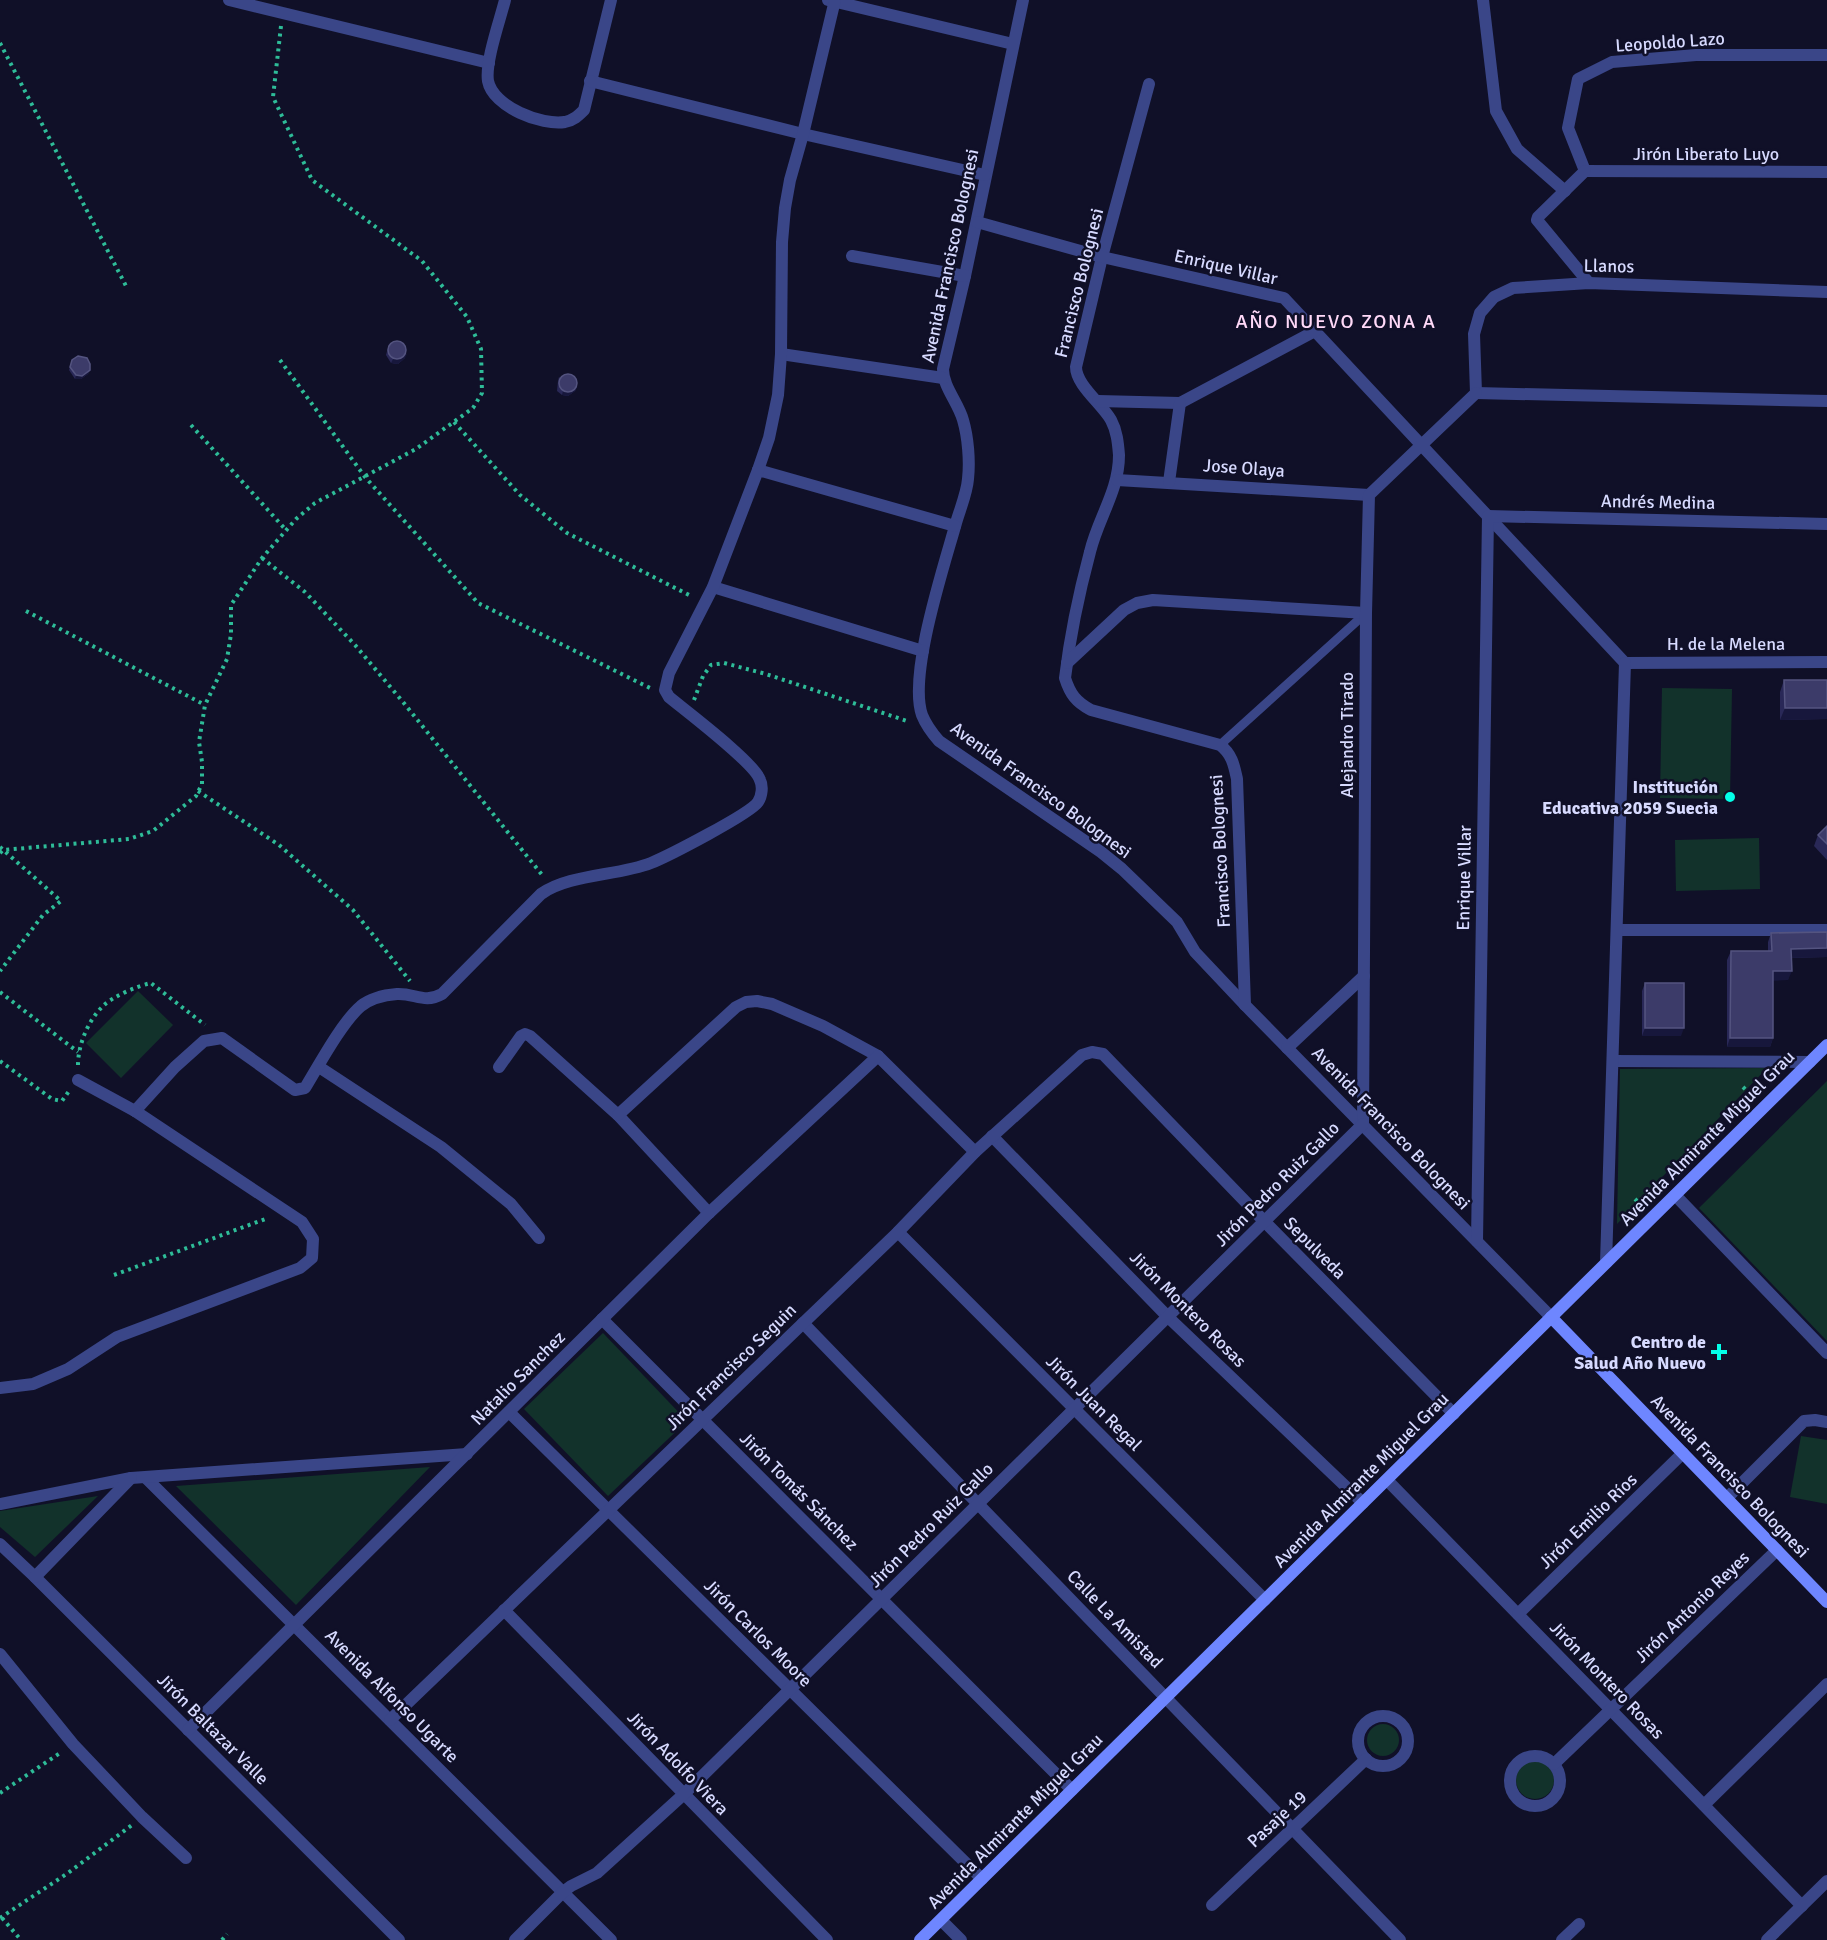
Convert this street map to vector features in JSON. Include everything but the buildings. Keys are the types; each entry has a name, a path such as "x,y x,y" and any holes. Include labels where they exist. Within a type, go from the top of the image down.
{"street":[{"path":"229,0 489,63"},
{"path":"282,14 286,0"},
{"path":"505,0 489,63 490,89 497,98 519,113 541,120 563,122 578,117 584,110 612,0"},
{"name":"Avenida Francisco Bolognesi","path":"1023,0 985,175 966,276 943,369 943,378 963,419 967,444 968,479 923,651 918,696 921,714 928,728 939,741 1101,852 1177,922 1196,952 1245,1005 1827,1602"},
{"path":"1483,0 1496,111 1517,149 1565,191"},
{"path":"135,1112 175,1067 204,1041 222,1038 295,1090 305,1088 349,1020 362,1005 384,996 408,994 433,999 442,994 551,886 651,863 727,824 758,802 762,789 760,777 737,754 669,697 665,690 669,673 713,587 759,470 769,438 778,395 781,354 782,242 785,208 832,1 1013,44"},
{"name":"Leopoldo Lazo","path":"1585,171 1568,128 1578,79 1612,62 1696,55 1827,55"},
{"path":"590,81 803,134 985,175"},
{"name":"Francisco Bolognesi","path":"1149,84 1102,257 1076,367 1076,375 1112,421 1117,435 1119,456 1117,480 1090,550 1065,678 1069,692 1078,703 1084,706 1110,716 1220,745 1233,759 1237,779 1245,1005"},
{"path":"1585,171 1537,220 1589,283"},
{"name":"Jirón Liberato Luyo","path":"1585,171 1827,172"},
{"name":"Enrique Villar","path":"976,222 1102,257 1284,298 1625,663"},
{"path":"852,256 966,276"},
{"name":"Llanos","path":"1476,393 1474,333 1480,313 1494,297 1513,288 1589,283 1827,292"},
{"path":"1098,401 1180,403 1315,331"},
{"path":"781,354 943,378"},
{"path":"1370,495 1476,393 1827,401"},
{"path":"1170,482 1180,403"},
{"path":"759,470 955,526"},
{"name":"Jose Olaya","path":"1117,480 1370,495"},
{"name":"Alejandro Tirado","path":"1363,1124 1366,613 1370,495"},
{"name":"Enrique Villar","path":"1477,1241 1488,516"},
{"name":"Andrés Medina","path":"1488,516 1827,524"},
{"path":"713,587 923,651"},
{"path":"1067,664 1124,610 1137,603 1153,600 1366,613"},
{"name":"H. de la Melena","path":"1625,663 1827,662"},
{"path":"1606,1263 1625,663"},
{"path":"1617,930 1827,930"},
{"path":"1287,1048 1364,976"},
{"path":"618,1115 736,1007 746,1002 757,1001 772,1004 824,1026 878,1056 975,1152"},
{"path":"499,1067 521,1036 525,1034 531,1036 618,1115 709,1213"},
{"name":"Avenida Almirante Miguel Grau","path":"921,1940 1827,1045"},
{"name":"Jirón Francisco Seguin","path":"390,1720 898,1232 992,1136 1082,1055 1092,1052 1102,1054"},
{"name":"Sepulveda","path":"1102,1054 1454,1414"},
{"name":"Natalio Sanchez","path":"188,1730 709,1213 878,1056"},
{"path":"1613,1061 1810,1062"},
{"path":"319,1066 441,1147 511,1204 539,1238"},
{"path":"0,1388 33,1384 68,1369 117,1337 300,1268 312,1258 313,1239 302,1222 135,1112 78,1080"},
{"name":"Jirón Pedro Ruiz Gallo","path":"515,1940 563,1892 597,1873 684,1794 1363,1124"},
{"name":"Jirón Montero Rosas","path":"992,1136 1168,1317 1363,1503"},
{"path":"1675,1195 1827,1353"},
{"name":"Jirón Juan Regal","path":"898,1232 1265,1600"},
{"name":"Jirón Tomás Sánchez","path":"602,1319 1072,1790"},
{"name":"Calle La Amistad","path":"803,1323 1400,1940"},
{"name":"Jirón Carlos Moore","path":"509,1412 982,1879"},
{"path":"1727,1498 1804,1421 1821,1421"},
{"name":"Jirón Emilio Ríos","path":"1518,1614 1683,1453"},
{"path":"0,1504 131,1478 467,1454"},
{"path":"35,1577 131,1478"},
{"name":"Avenida Alfonso Ugarte","path":"146,1478 611,1940"},
{"name":"Jirón Montero Rosas","path":"1387,1480 1802,1906"},
{"name":"Jirón Baltazar Valle","path":"0,1545 35,1577 399,1940"},
{"name":"Jirón Antonio Reyes","path":"1554,1764 1777,1550"},
{"name":"Jirón Adolfo Viera","path":"504,1610 827,1940"},
{"path":"0,1654 73,1744 142,1817 186,1858"},
{"path":"1704,1806 1827,1684"},
{"path":"1383,1715 1399,1720 1404,1726 1409,1741 1407,1749 1398,1762 1390,1765 1373,1764 1366,1759 1358,1744 1361,1727 1367,1721 1383,1715"},
{"path":"1532,1755 1548,1759 1554,1764 1560,1780 1555,1796 1549,1802 1534,1806 1525,1804 1513,1794 1509,1777 1517,1762 1532,1755"},
{"name":"Pasaje 19","path":"1212,1905 1366,1759"},
{"path":"1767,1940 1827,1881"},
{"path":"941,1920 962,1940"},
{"path":"1562,1940 1579,1923"}],"lane":[{"path":"1220,745 1366,613"}],"path":[{"path":"1,850 129,839 153,831 187,804 202,784 199,742 205,705 227,659 231,634 231,605 262,558 296,519 315,503 416,449 473,408 482,393 481,349 467,317 422,261 312,180 273,98 282,14"},
{"path":"0,43 126,286"},
{"path":"280,360 365,477 478,603 669,697"},
{"path":"453,422 520,495 567,533 705,603"},
{"path":"191,426 286,531"},
{"path":"262,558 305,592 355,645 551,886"},
{"path":"26,611 205,705"},
{"path":"688,713 703,676 711,665 724,663 766,674 928,728"},
{"path":"198,791 279,845 353,910 411,980 408,994"},
{"path":"0,971 43,915 61,901 1,850"},
{"path":"0,1061 52,1099 62,1101 78,1080 78,1052 89,1026 104,1005 139,985 151,983 222,1038"},
{"path":"0,992 78,1052"},
{"path":"114,1275 286,1211"},
{"path":"0,1793 73,1744"},
{"path":"21,1940 1,1918 68,1873 142,1817"},
{"path":"222,1940 227,1934"}],"green space":[{"path":"1662,688 1732,689 1730,799 1660,798"},
{"path":"1759,838 1760,889 1676,891 1675,840"},
{"path":"138,991 173,1025 121,1078 86,1043"},
{"path":"1767,1068 1617,1224 1620,1069"},
{"path":"1827,1081 1827,1341 1699,1208"},
{"path":"603,1333 687,1421 608,1496 524,1409"},
{"path":"1801,1436 1827,1440 1827,1504 1790,1497"},
{"path":"430,1467 296,1605 176,1486"},
{"path":"98,1496 35,1557 0,1527 0,1511"},
{"path":"1383,1724 1394,1729 1399,1740 1394,1751 1383,1756 1372,1751 1367,1740 1372,1729"},
{"path":"1535,1761 1548,1767 1554,1780 1548,1793 1535,1799 1522,1793 1516,1780 1522,1767"}],"place":[{"name":"Institución Educativa 2059 Suecia","path":"1730,797"},
{"name":"Centro de Salud Año Nuevo","path":"1719,1352"}],"district":[{"name":"AÑO NUEVO ZONA A","path":"1336,321"}]}
